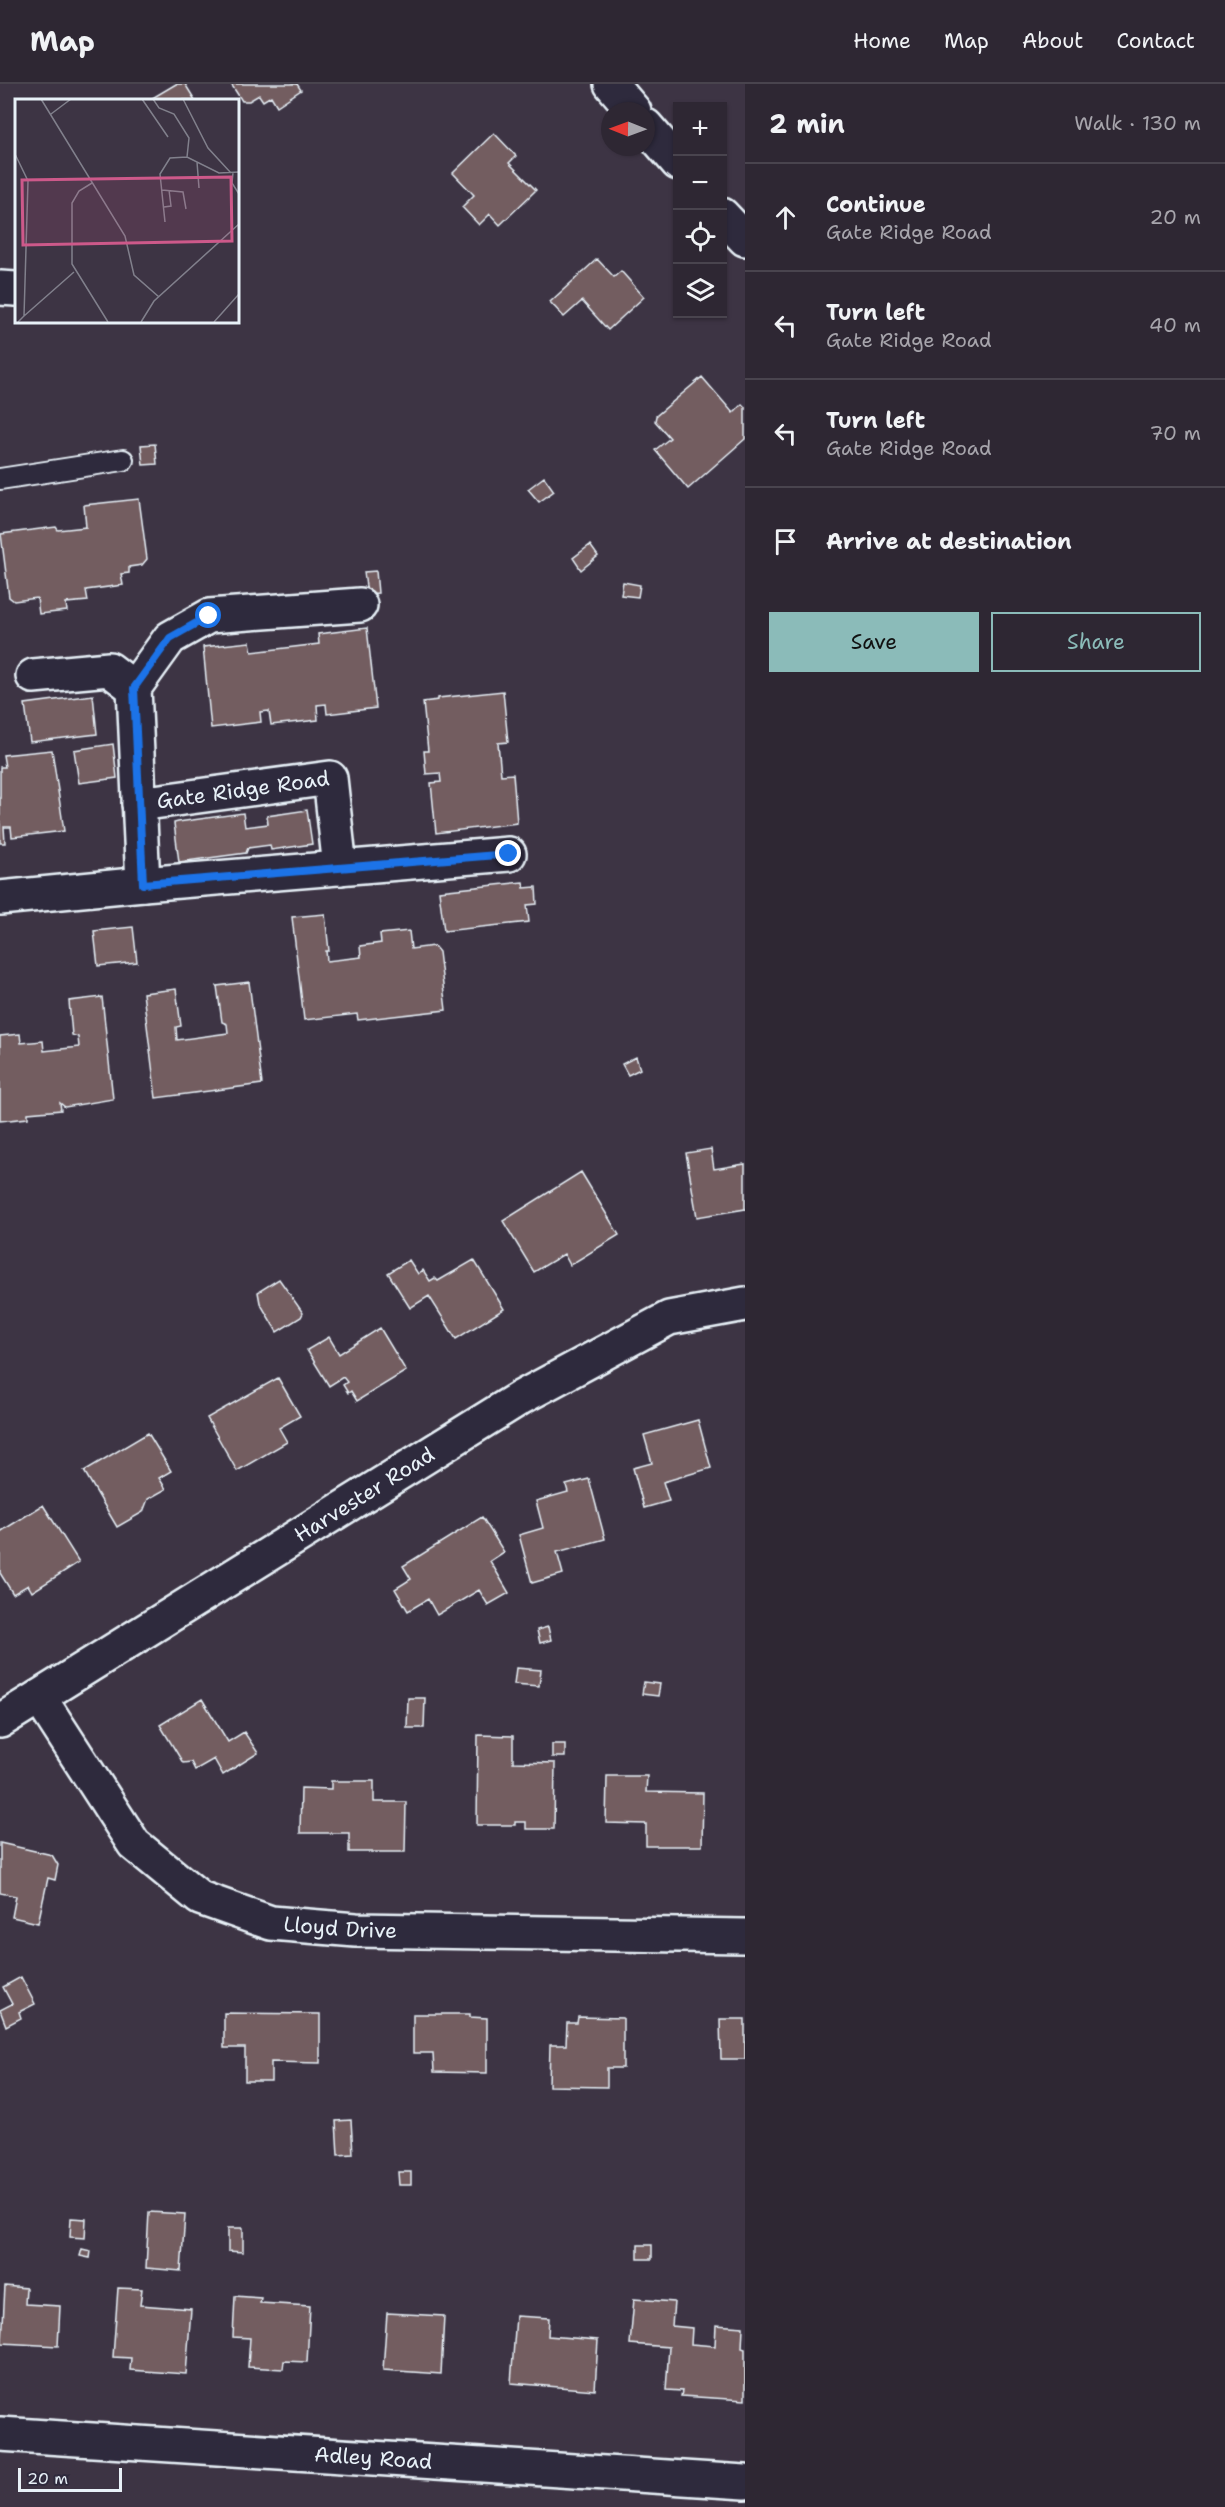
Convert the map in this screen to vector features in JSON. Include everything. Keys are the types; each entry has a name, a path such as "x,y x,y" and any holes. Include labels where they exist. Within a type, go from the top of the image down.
{"street":[{"path":"611,84 626,102"},
{"path":"655,136 673,157"},
{"path":"727,219 745,239"},
{"path":"0,288 15,289"},
{"path":"33,675 109,669 134,688 170,638 209,616 360,605"},
{"name":"Gate Ridge Road","path":"134,688 143,884"},
{"name":"Gate Ridge Road","path":"139,804 330,778 340,868"},
{"path":"0,898 509,854"},
{"name":"Harvester Road","path":"0,1721 520,1398 669,1318 745,1304"},
{"name":"Lloyd Drive","path":"39,1697 134,1844 200,1898 271,1923 356,1930 745,1936"},
{"name":"Adley Road","path":"0,2434 745,2482"}],"lane":[{"path":"0,479 123,460"}],"building":[{"path":"176,84 185,84 194,99 151,99"},
{"path":"231,84 297,84 301,90 277,106 271,96 263,101 259,95 249,101 242,101"},
{"path":"494,133 516,156 509,163 536,190 500,225 490,214 479,225 462,207 474,195 453,173"},
{"path":"597,259 614,277 621,271 644,297 608,330 582,301 564,317 550,302"},
{"path":"702,377 733,413 742,404 745,407 745,439 688,489 655,450 670,438 655,421 656,416"},
{"path":"155,444 157,464 143,465 141,445"},
{"path":"544,477 554,491 539,502 528,489"},
{"path":"139,499 147,559 142,565 129,567 129,573 121,574 123,585 86,590 88,601 66,603 67,611 39,614 37,598 14,601 9,597 1,534 56,527 58,530 86,527 84,505"},
{"path":"590,545 598,556 581,570 573,558"},
{"path":"376,571 378,593 367,594 364,572"},
{"path":"623,582 640,585 638,597 621,595"},
{"path":"367,628 376,708 327,714 326,704 317,705 318,720 271,725 269,711 260,712 261,722 211,728 203,647 250,642 252,652 319,644 318,634"},
{"path":"503,691 508,742 498,743 501,775 513,774 517,823 436,833 431,783 441,782 440,773 426,774 424,751 428,751 423,702 438,700 438,698"},
{"path":"93,695 97,734 30,742 25,704"},
{"path":"113,744 117,778 79,783 74,750"},
{"path":"52,750 64,831 12,837 11,827 4,827 5,843 0,843 0,767 5,767 3,755"},
{"path":"307,810 312,844 271,850 270,845 248,848 246,853 179,862 174,823 243,813 245,827 268,824 267,816"},
{"path":"523,882 524,888 536,887 537,904 527,905 529,922 444,931 439,891"},
{"path":"325,914 329,951 326,951 327,961 361,957 360,946 381,943 380,934 409,931 411,949 434,946 439,952 446,1010 358,1020 357,1014 304,1020 292,917"},
{"path":"133,927 137,962 98,966 94,931"},
{"path":"249,982 262,1084 156,1098 143,993 176,989 181,1026 176,1027 177,1040 228,1033 227,1024 222,1022 217,986"},
{"path":"102,997 113,1099 65,1107 60,1103 61,1110 28,1113 28,1118 0,1121 0,1036 20,1034 21,1043 43,1041 44,1051 79,1047 78,1037 72,1035 69,1001"},
{"path":"636,1057 640,1069 628,1075 622,1064"},
{"path":"711,1149 714,1169 745,1164 745,1209 697,1217 686,1153"},
{"path":"581,1172 619,1235 570,1265 564,1254 534,1272 503,1221"},
{"path":"409,1260 418,1274 423,1270 430,1281 435,1278 438,1281 474,1260 504,1309 456,1339 429,1296 410,1308 388,1273"},
{"path":"279,1279 303,1313 301,1317 277,1332 260,1303 258,1292"},
{"path":"380,1328 406,1371 357,1401 351,1391 348,1393 343,1385 347,1382 343,1377 329,1386 307,1350 329,1337 339,1354"},
{"path":"278,1378 300,1416 279,1428 287,1442 237,1471 207,1418"},
{"path":"698,1420 711,1468 663,1482 669,1501 644,1508 633,1468 652,1463 644,1435"},
{"path":"148,1433 171,1471 159,1478 166,1489 148,1499 143,1512 117,1527 84,1471"},
{"path":"589,1479 605,1539 557,1552 563,1574 532,1583 519,1535 543,1528 536,1501 568,1492 566,1485"},
{"path":"43,1505 79,1562 32,1592 28,1585 13,1594 0,1573 0,1532"},
{"path":"482,1517 504,1552 490,1561 509,1593 488,1605 479,1590 437,1615 428,1599 408,1611 395,1589 411,1579 403,1566"},
{"path":"548,1627 551,1640 540,1643 537,1630"},
{"path":"516,1668 541,1670 539,1686 514,1684"},
{"path":"644,1682 660,1684 658,1696 642,1694"},
{"path":"408,1698 425,1698 424,1728 407,1728"},
{"path":"202,1699 228,1742 244,1732 258,1753 223,1775 214,1759 195,1770 191,1762 183,1763 160,1725"},
{"path":"478,1735 513,1736 513,1762 555,1763 554,1829 526,1829 526,1822 515,1822 515,1825 477,1825"},
{"path":"552,1744 565,1744 565,1757 552,1757"},
{"path":"607,1776 647,1776 646,1792 703,1793 702,1846 646,1846 646,1824 606,1823"},
{"path":"331,1781 374,1781 374,1802 406,1802 405,1852 349,1852 349,1833 300,1833 301,1788 331,1789"},
{"path":"0,1843 52,1855 58,1865 55,1880 48,1878 38,1923 12,1917 16,1896 0,1893"},
{"path":"21,1977 35,2004 19,2012 21,2018 6,2026 0,2010 12,2004 3,1987"},
{"path":"224,2013 320,2014 320,2063 271,2062 271,2081 245,2081 245,2048 224,2048"},
{"path":"413,2014 470,2014 470,2017 487,2018 487,2073 434,2072 433,2053 413,2053"},
{"path":"578,2017 623,2018 623,2068 607,2068 607,2087 549,2086 550,2045 566,2045 567,2023 577,2023"},
{"path":"720,2019 745,2019 745,2059 721,2059"},
{"path":"351,2120 353,2154 338,2155 336,2121"},
{"path":"398,2172 411,2172 411,2185 399,2185"},
{"path":"149,2212 185,2214 181,2271 146,2268"},
{"path":"71,2218 86,2219 85,2238 70,2237"},
{"path":"228,2228 243,2228 243,2252 228,2251"},
{"path":"638,2245 652,2245 652,2259 638,2259"},
{"path":"82,2249 91,2251 90,2258 80,2256"},
{"path":"5,2286 26,2288 25,2304 60,2306 58,2346 2,2343"},
{"path":"118,2288 142,2289 140,2305 191,2309 186,2374 130,2370 131,2358 113,2357"},
{"path":"235,2296 261,2298 260,2303 310,2306 307,2362 284,2361 283,2369 248,2367 250,2338 233,2337"},
{"path":"634,2299 674,2302 672,2326 692,2328 691,2344 715,2346 716,2325 743,2327 745,2400 681,2396 682,2391 666,2390 669,2347 630,2344"},
{"path":"387,2313 444,2316 441,2374 383,2370"},
{"path":"516,2316 549,2318 548,2336 598,2340 595,2390 511,2383"}],"route":[{"path":"209,616 170,638 134,688 143,884 509,854"}]}
